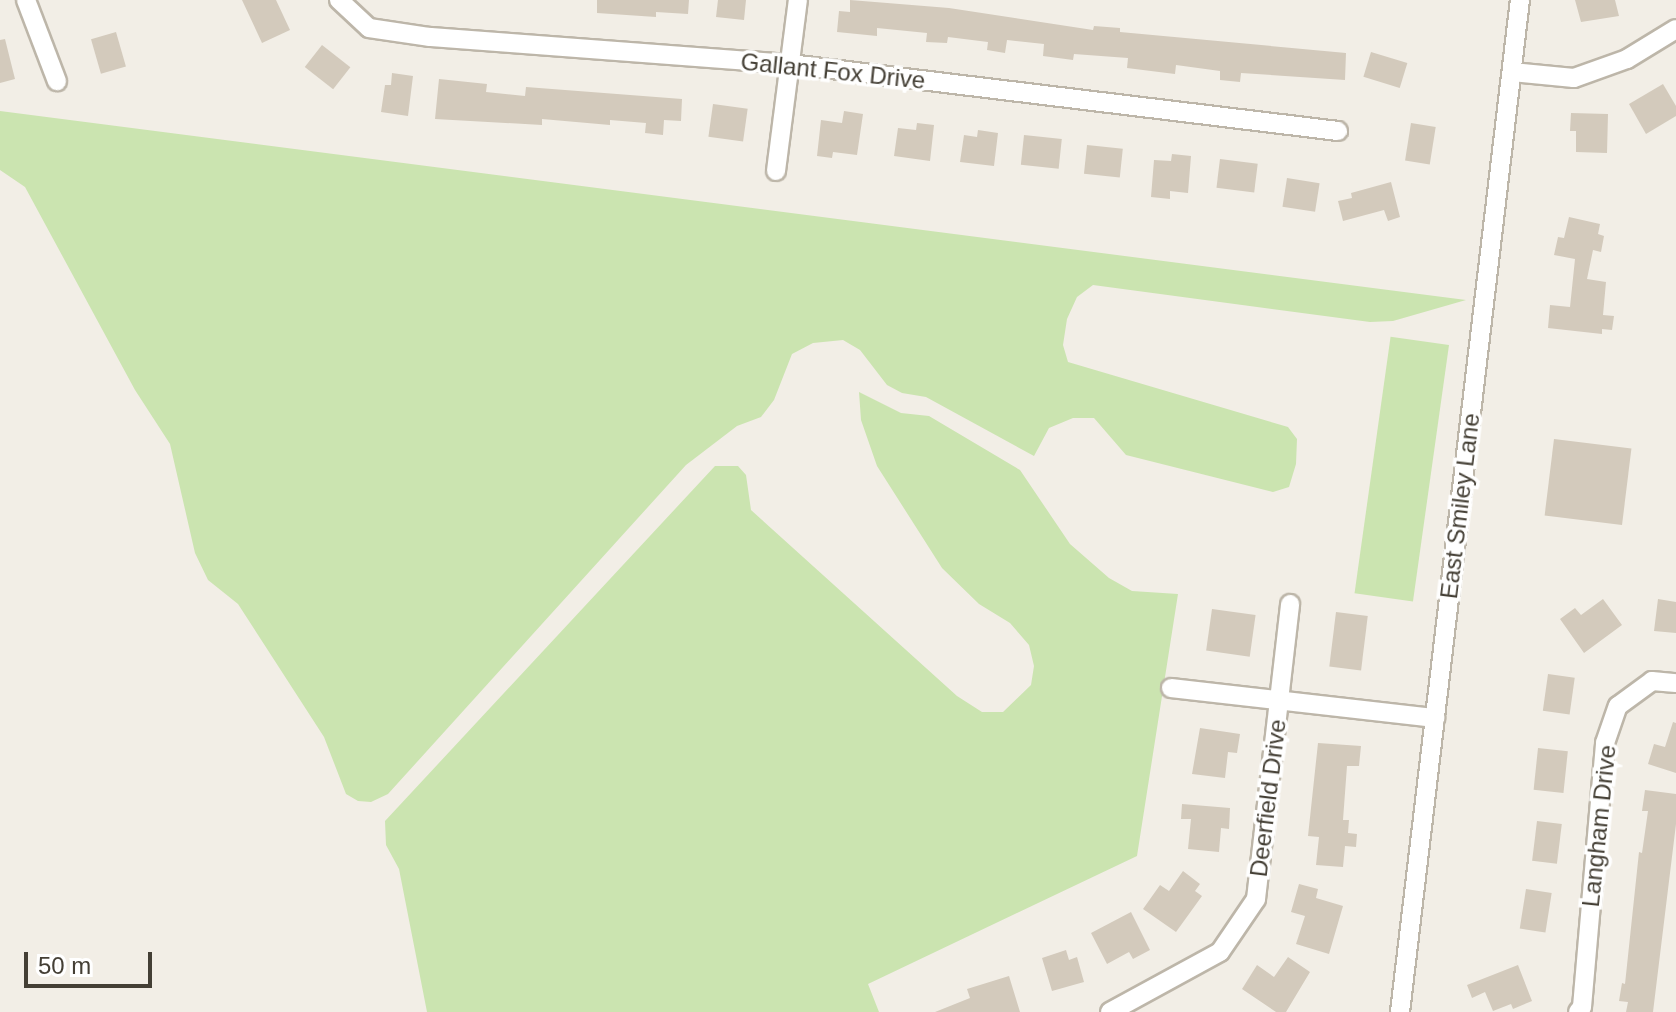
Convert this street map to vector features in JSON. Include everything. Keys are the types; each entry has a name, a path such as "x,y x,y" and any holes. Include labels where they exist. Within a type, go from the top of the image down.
{"street":[{"path":"26,0 57,81"},
{"name":"Gallant Fox Drive","path":"339,0 369,28 430,37 790,64 1338,131"},
{"path":"776,171 798,0"},
{"name":"East Smiley Lane","path":"1400,1012 1520,0"},
{"path":"1512,72 1574,78 1627,59 1676,29"},
{"name":"Deerfield Drive","path":"1110,1012 1220,952 1256,899 1290,604"},
{"name":"Langham Drive","path":"1578,1012 1582,1007 1605,743 1618,706 1652,681 1676,683"},
{"path":"1171,688 1435,718"}],"green space":[{"path":"0,111 1466,300 1393,321 1370,322 1093,285 1077,297 1067,319 1063,345 1068,362 1288,427 1297,439 1296,464 1289,487 1273,492 1126,455 1094,418 1073,418 1049,428 1034,456 926,397 902,393 887,385 860,350 843,340 813,343 792,354 774,400 761,417 737,426 686,465 388,794 371,802 358,801 346,794 324,737 238,604 208,580 195,553 170,444 135,390 25,187 0,170"},
{"path":"1391,337 1449,345 1413,601 1355,593"},
{"path":"859,392 901,413 929,416 1020,470 1070,544 1109,578 1132,591 1178,594 1137,856 868,984 879,1012 427,1012 399,869 386,845 385,821 715,466 738,466 746,475 751,510 957,696 982,712 1003,712 1031,685 1034,666 1029,645 1010,623 979,604 942,568 877,466 861,420"}],"building":[{"path":"242,0 276,0 290,30 262,43"},
{"path":"597,0 689,0 688,14 656,12 656,17 597,13"},
{"path":"718,0 746,0 744,20 716,17"},
{"path":"850,0 949,8 1093,30 1094,26 1120,28 1120,32 1346,53 1345,80 1241,73 1240,82 1220,80 1220,71 1176,65 1175,74 1127,68 1128,58 1074,54 1073,60 1043,56 1044,44 1007,40 1005,53 987,50 988,42 948,37 947,43 926,42 927,33 877,28 877,36 837,32 839,11 850,12"},
{"path":"1575,0 1615,0 1619,16 1581,22"},
{"path":"116,32 126,67 101,74 91,39"},
{"path":"5,39 15,79 0,83 0,40"},
{"path":"322,45 350,67 333,89 305,67"},
{"path":"1371,52 1407,63 1400,88 1363,77"},
{"path":"392,73 413,76 408,116 381,112 385,85 391,85"},
{"path":"439,79 487,84 486,92 525,96 526,87 682,99 681,121 664,120 663,135 645,133 646,123 610,120 610,125 542,119 542,125 435,119"},
{"path":"1663,84 1676,106 1676,116 1646,134 1629,104"},
{"path":"713,104 748,109 743,142 708,137"},
{"path":"844,111 863,114 857,155 833,152 832,158 817,156 821,120 842,123"},
{"path":"1571,113 1608,114 1607,153 1576,152 1576,131 1570,131"},
{"path":"917,123 934,125 930,161 894,156 898,128 916,130"},
{"path":"1411,123 1436,127 1430,164 1405,161"},
{"path":"978,130 998,133 994,166 960,162 964,135 977,137"},
{"path":"1024,135 1062,139 1059,169 1021,165"},
{"path":"1087,145 1123,149 1120,178 1084,174"},
{"path":"1172,154 1191,156 1188,193 1170,191 1170,199 1151,197 1154,160 1171,161"},
{"path":"1220,159 1258,164 1254,192 1216,188"},
{"path":"1287,178 1320,183 1315,212 1282,207"},
{"path":"1391,182 1400,217 1388,221 1384,210 1343,221 1338,201 1352,198 1351,193"},
{"path":"1569,217 1600,224 1598,234 1604,236 1601,252 1593,250 1587,279 1606,282 1603,315 1614,316 1612,330 1602,329 1602,334 1548,328 1550,305 1570,307 1575,259 1554,255 1558,237 1564,238"},
{"path":"1554,439 1631,449 1622,525 1545,515"},
{"path":"1603,599 1622,625 1584,653 1560,619 1575,608 1581,615"},
{"path":"1658,599 1676,602 1676,633 1654,631"},
{"path":"1212,609 1256,615 1250,657 1206,651"},
{"path":"1336,612 1368,616 1361,670 1329,667"},
{"path":"1548,674 1575,678 1570,714 1543,711"},
{"path":"1673,722 1676,723 1676,773 1648,764 1654,744 1665,747"},
{"path":"1200,728 1240,734 1237,753 1228,752 1225,778 1192,774"},
{"path":"1318,743 1361,746 1359,766 1347,766 1343,820 1349,820 1348,833 1357,834 1356,847 1345,846 1343,867 1316,865 1319,837 1308,836"},
{"path":"1538,748 1568,751 1563,793 1534,790"},
{"path":"1645,790 1676,794 1676,824 1653,1012 1626,1012 1628,1002 1619,1001 1622,983 1625,984 1639,852 1642,853 1648,811 1642,811"},
{"path":"1182,804 1230,808 1229,829 1221,828 1219,852 1188,849 1191,819 1181,819"},
{"path":"1537,821 1562,824 1557,864 1532,861"},
{"path":"1183,871 1200,884 1195,891 1202,896 1176,932 1143,909 1160,885 1169,891"},
{"path":"1299,884 1318,889 1316,898 1343,906 1329,954 1296,944 1305,916 1291,912"},
{"path":"1526,889 1552,893 1545,933 1520,929"},
{"path":"1131,912 1150,950 1133,959 1129,952 1107,964 1091,933"},
{"path":"1066,950 1069,960 1077,957 1084,982 1052,991 1042,958"},
{"path":"1288,957 1310,972 1286,1012 1276,1012 1242,989 1257,965 1274,977"},
{"path":"1518,965 1532,1001 1513,1009 1511,1004 1493,1011 1485,992 1472,998 1467,985"},
{"path":"1009,976 1020,1012 935,1012 970,998 967,989"}]}
